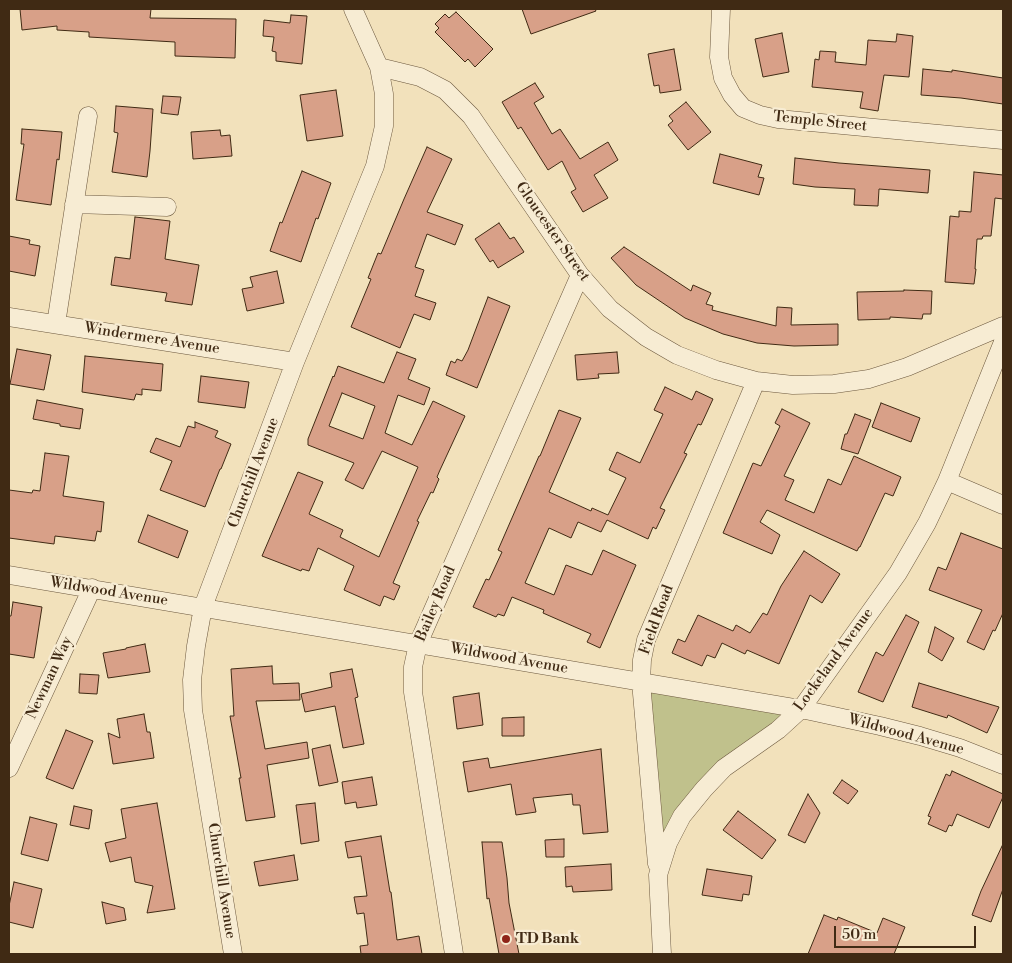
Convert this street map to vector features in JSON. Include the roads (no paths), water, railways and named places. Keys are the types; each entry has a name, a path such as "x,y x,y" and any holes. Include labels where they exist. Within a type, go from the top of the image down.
{"street":[{"name":"Churchill Avenue","path":"233,954 193,710 192,680 196,646 203,607 295,362 375,166 384,126 384,94 379,67 353,9"},
{"name":"Temple Street","path":"721,9 719,57 723,78 732,95 743,108 760,115 778,119 1003,140"},
{"name":"Gloucester Street","path":"379,67 420,77 445,90 471,116 580,275 610,308 646,337 677,355 716,370 756,381 793,385 834,384 868,379 907,367 1003,326"},
{"path":"56,324 88,116"},
{"path":"74,204 167,206"},
{"name":"Bailey Road","path":"454,954 413,692 413,667 418,644 580,275"},
{"name":"Windermere Avenue","path":"9,317 295,362"},
{"name":"Lockeland Avenue","path":"662,954 658,875 668,843 682,816 724,768 778,730 801,708 898,573 927,523 947,481 1003,342"},
{"name":"Field Road","path":"658,875 641,682 642,660 646,640 756,381"},
{"path":"947,481 1003,505"},
{"name":"Wildwood Avenue","path":"9,575 801,708 920,736 960,748 1003,765"},
{"name":"Newman Way","path":"9,768 92,588"}],"place":[{"name":"TD Bank","path":"506,939"}]}
